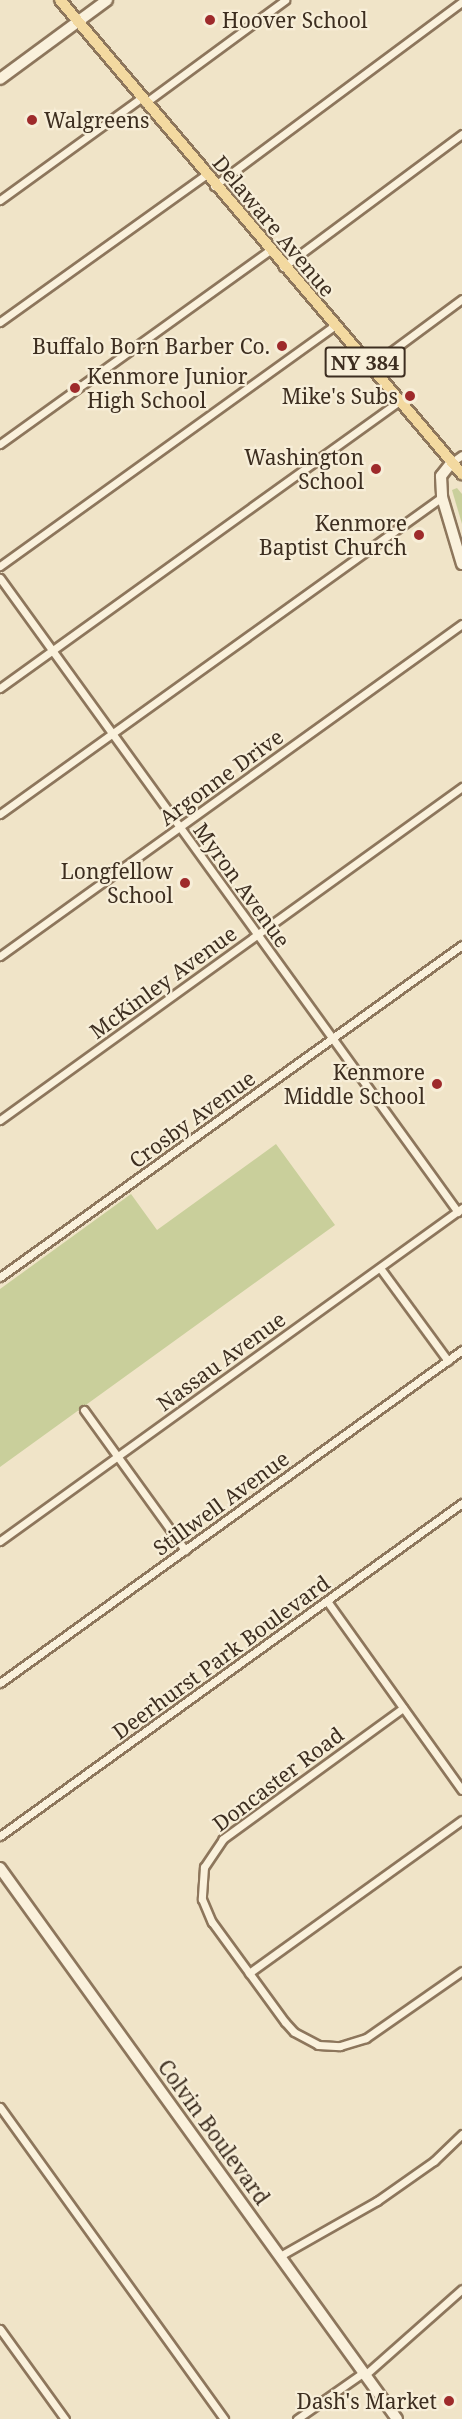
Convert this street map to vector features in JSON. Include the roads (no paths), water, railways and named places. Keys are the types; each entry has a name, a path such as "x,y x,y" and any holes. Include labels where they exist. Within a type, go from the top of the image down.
{"main road":[{"name":"Delaware Avenue","path":"60,0 269,251 462,474"}],"street":[{"path":"0,79 107,0"},
{"path":"0,200 285,0"},
{"path":"214,186 462,2"},
{"path":"283,267 462,134"},
{"path":"0,322 205,175"},
{"path":"0,444 269,251"},
{"path":"370,368 462,299"},
{"path":"0,566 334,326"},
{"path":"0,688 399,401"},
{"path":"462,455 452,462 441,476 442,497 462,564"},
{"path":"0,814 442,497"},
{"name":"Myron Avenue","path":"0,578 460,1210"},
{"name":"Argonne Drive","path":"0,956 462,624"},
{"name":"McKinley Avenue","path":"0,1120 462,787"},
{"name":"Crosby Avenue","path":"0,1277 462,945"},
{"name":"Nassau Avenue","path":"0,1541 460,1210"},
{"path":"380,1268 448,1360"},
{"name":"Stillwell Avenue","path":"0,1683 462,1350"},
{"path":"84,1410 184,1550"},
{"name":"Deerhurst Park Boulevard","path":"0,1836 462,1503"},
{"path":"327,1601 462,1790"},
{"name":"Doncaster Road","path":"403,1708 223,1839 209,1856 200,1889 206,1911 294,2032 326,2046 366,2038 462,1971"},
{"path":"249,1973 462,1820"},
{"name":"Colvin Boulevard","path":"0,1868 398,2419"},
{"path":"0,2107 224,2419"},
{"path":"280,2256 385,2195 434,2161 462,2134"},
{"path":"297,2419 365,2373 462,2289"},
{"path":"0,2329 65,2419"}],"place":[{"name":"Hoover School","path":"210,20"},
{"name":"Walgreens","path":"32,120"},
{"name":"Buffalo Born Barber Co.","path":"282,346"},
{"name":"Kenmore Junior High School","path":"75,388"},
{"name":"Mike's Subs","path":"410,396"},
{"name":"Washington School","path":"376,469"},
{"name":"Kenmore Baptist Church","path":"419,535"},
{"name":"Longfellow School","path":"185,883"},
{"name":"Kenmore Middle School","path":"437,1084"},
{"name":"Dash's Market","path":"449,2401"}]}
